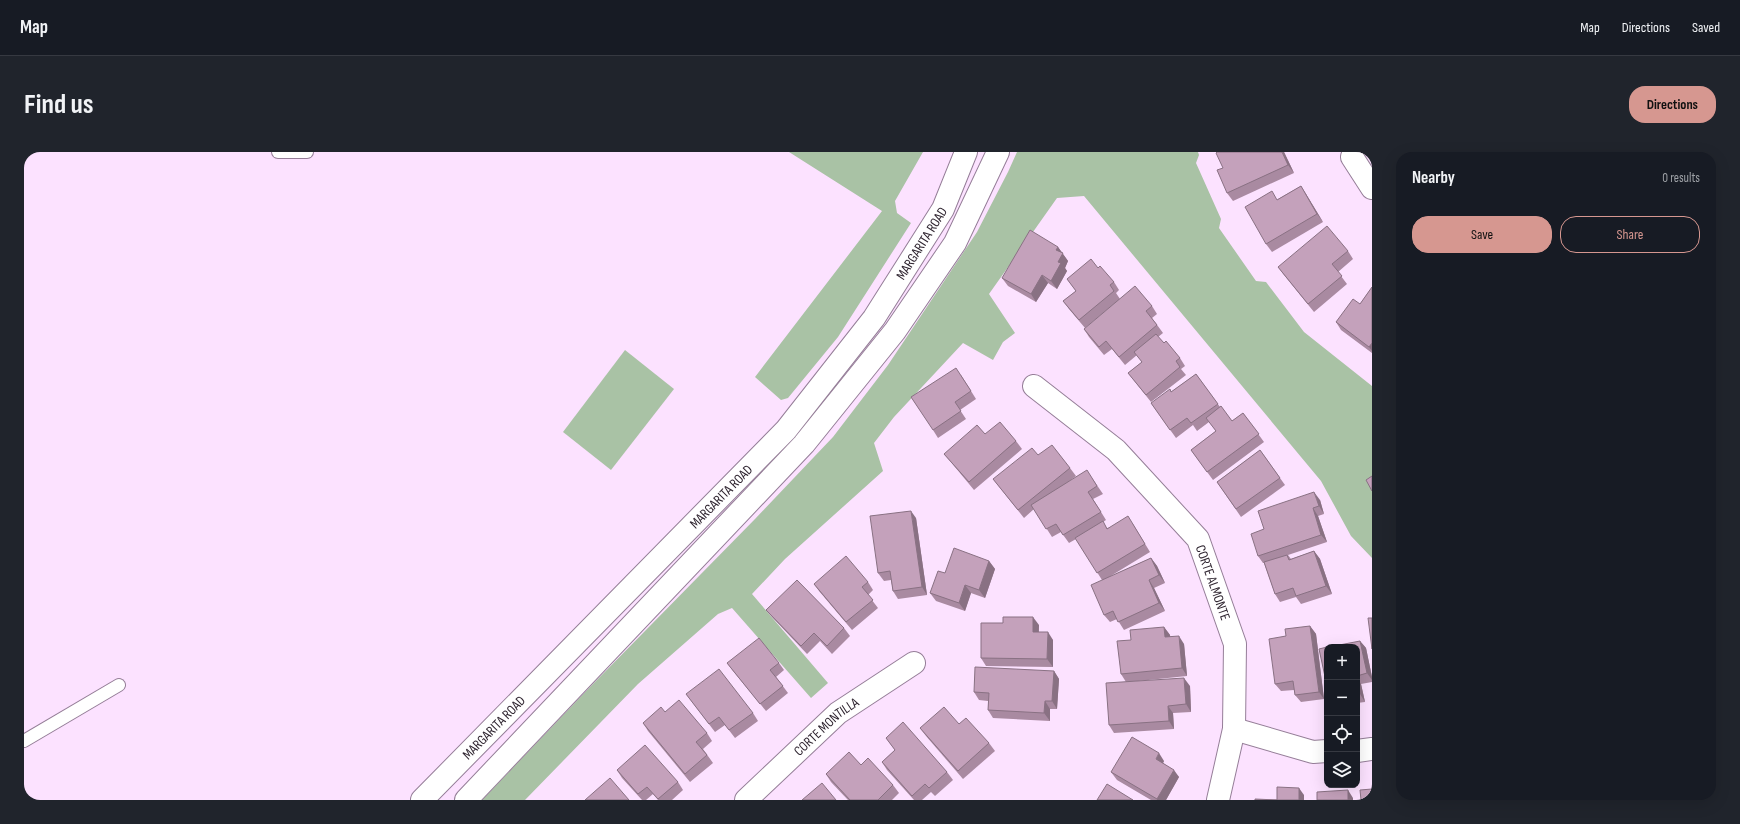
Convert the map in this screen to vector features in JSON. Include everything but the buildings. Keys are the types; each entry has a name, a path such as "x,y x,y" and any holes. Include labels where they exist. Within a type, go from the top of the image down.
{"main road":[{"name":"MARGARITA ROAD","path":"422,800 786,430 874,318 943,209 966,152"},
{"name":"MARGARITA ROAD","path":"466,800 804,444 895,331 955,243 998,152"},
{"path":"1352,157 1372,188"},
{"name":"CORTE ALMONTE","path":"1034,386 1116,450 1198,540 1235,644 1234,729 1218,800"},
{"name":"CORTE MONTILLA","path":"746,800 838,713 914,663"},
{"path":"1234,729 1313,752 1324,752"},
{"path":"1360,751 1372,749"}],"lane":[{"path":"278,152 307,152"},
{"path":"24,741 119,685"}],"green space":[{"path":"789,152 923,152 895,201 897,213 911,223 838,337 788,398 781,400 755,377 882,211"},
{"path":"1017,152 1198,152 1199,155 1196,163 1221,219 1219,228 1256,281 1266,282 1304,332 1372,386 1372,558 1351,536 1321,481 1084,196 1057,198 989,294 1015,333 1003,342 993,360 963,343 894,417 874,443 883,471 785,559 752,594 828,683 811,698 732,608 718,614 638,684 525,800 482,800 833,437 888,365 977,232"},
{"path":"625,350 674,389 611,470 563,432"}]}
